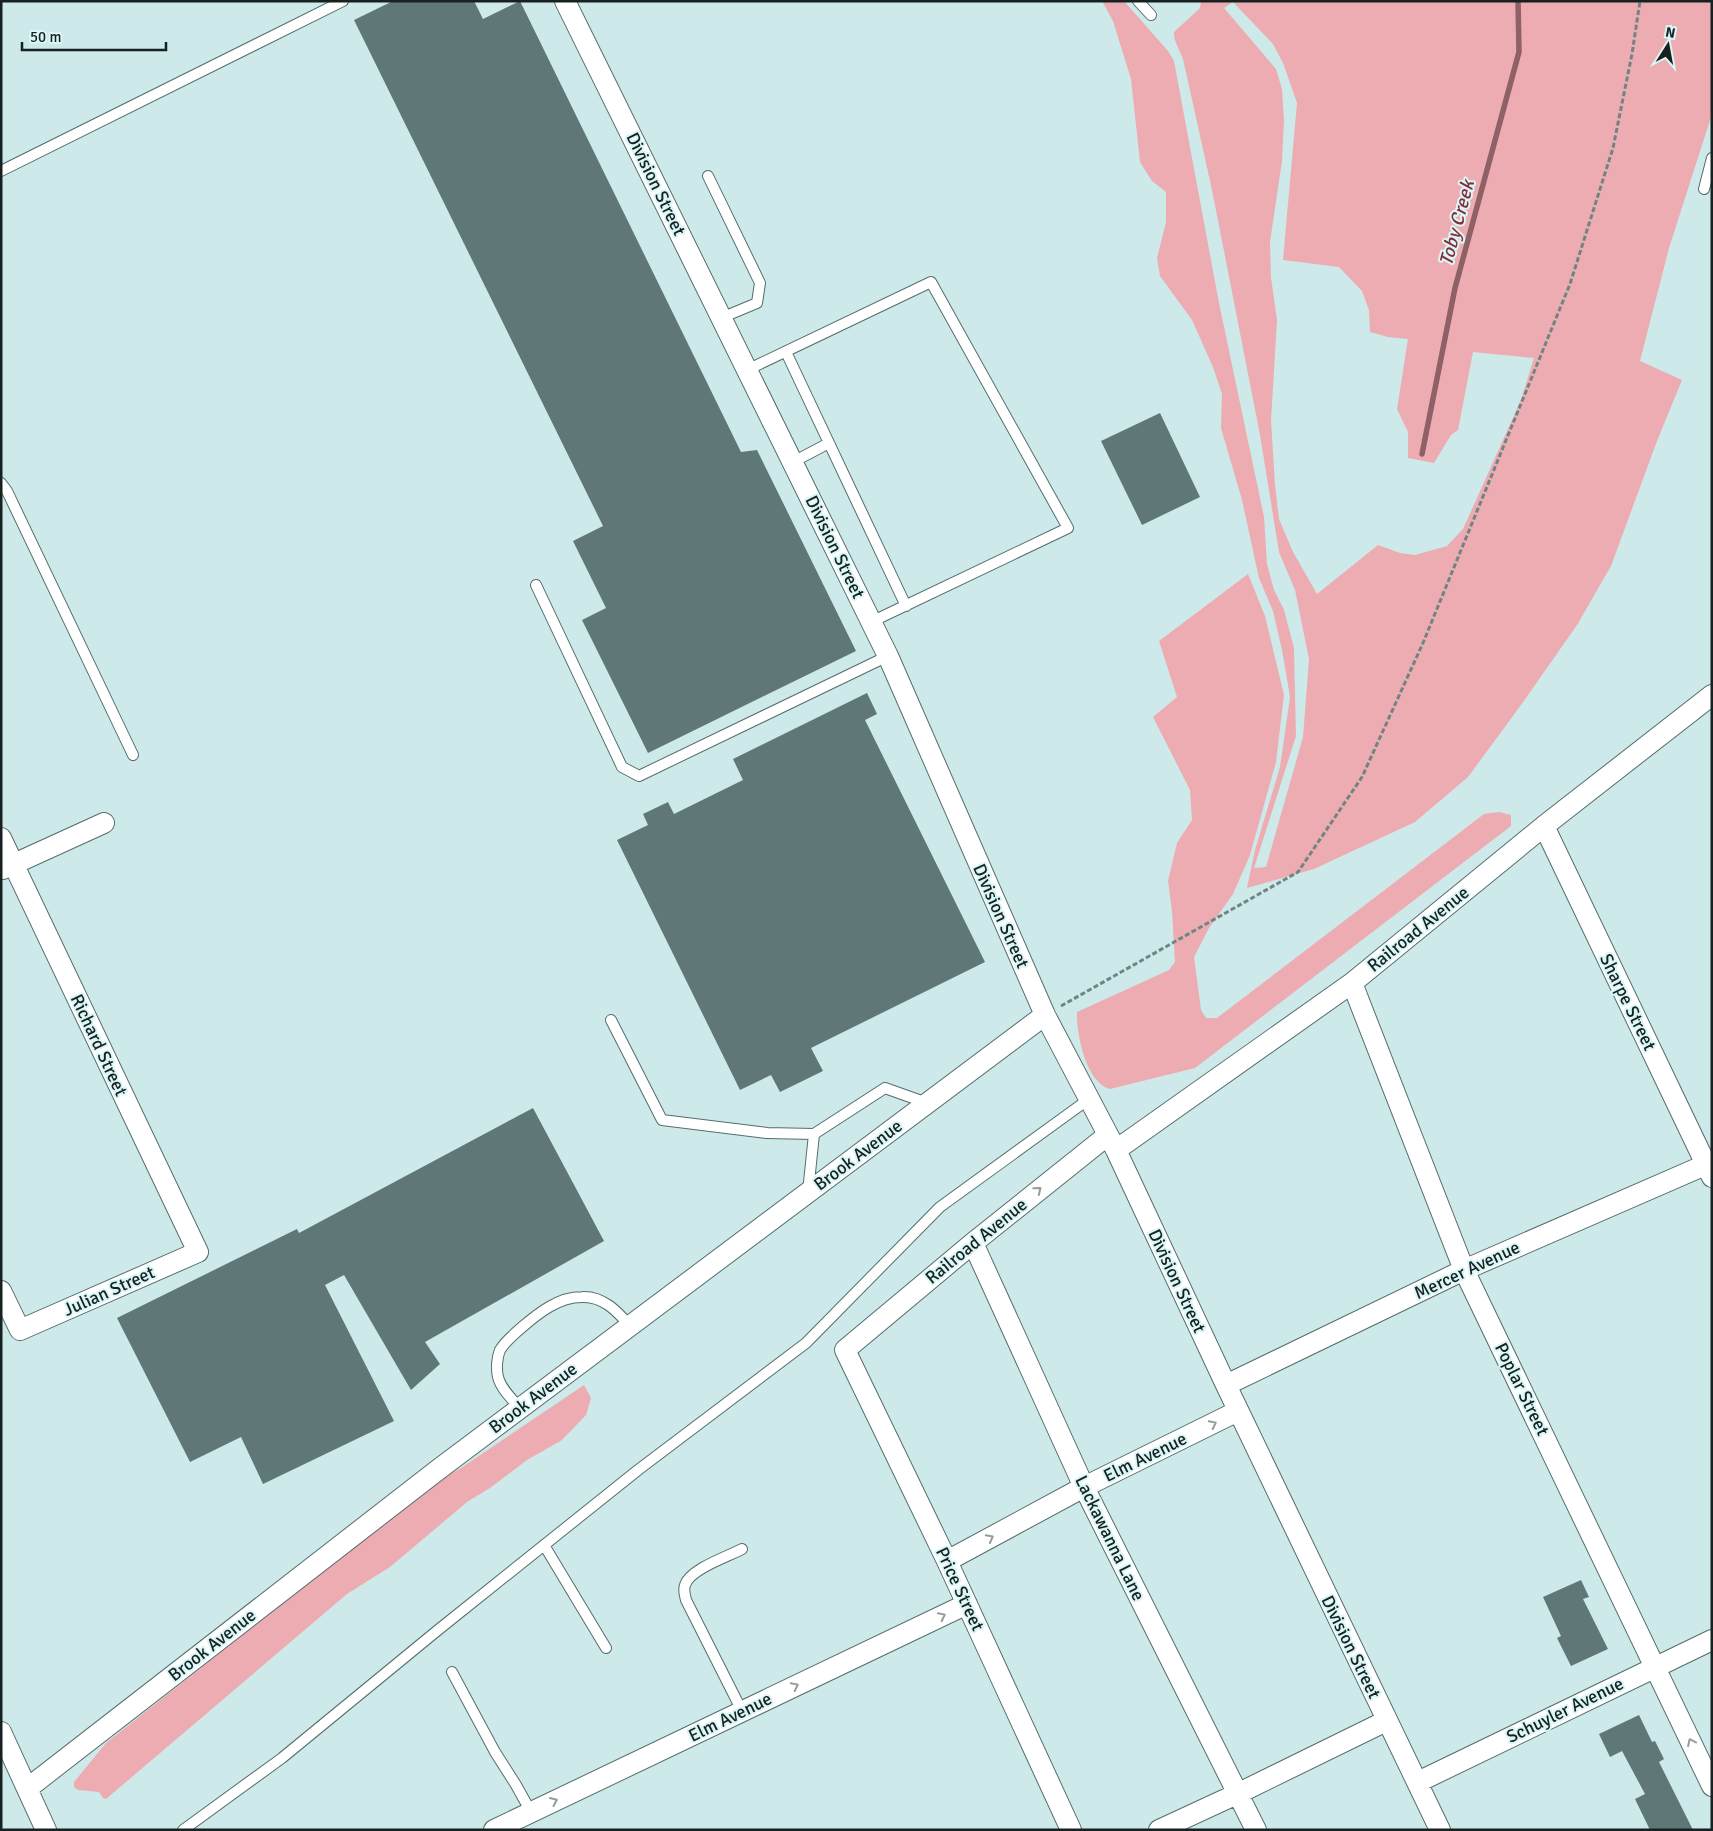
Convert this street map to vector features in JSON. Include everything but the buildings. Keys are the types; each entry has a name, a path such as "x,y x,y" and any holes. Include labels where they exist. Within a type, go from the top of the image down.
{"street":[{"name":"Division Street","path":"566,1 888,656 1045,1015 1112,1143 1226,1386 1440,1830"},
{"name":"Railroad Avenue","path":"845,1350 973,1243 1112,1143 1352,983 1544,826 1712,695"},
{"path":"7,867 104,823"},
{"name":"Sharpe Street","path":"1544,826 1710,1168"},
{"name":"Richard Street","path":"1,838 7,867 198,1252"},
{"name":"Poplar Street","path":"1352,983 1464,1270 1712,1786"},
{"name":"Brook Avenue","path":"28,1788 439,1469 1045,1015"},
{"name":"Mercer Avenue","path":"1226,1386 1464,1270 1710,1168"},
{"name":"Lackawanna Lane","path":"973,1243 1084,1487 1256,1830"},
{"name":"Julian Street","path":"1,1291 20,1330 198,1252"},
{"name":"Price Street","path":"845,1350 947,1561 1070,1830"},
{"name":"Elm Avenue","path":"947,1561 1084,1487 1238,1411"},
{"name":"Elm Avenue","path":"494,1830 967,1604"},
{"name":"Schuyler Avenue","path":"1418,1782 1712,1640"},
{"path":"1159,1830 1386,1720"},
{"path":"1,1732 28,1788 38,1826"}],"lane":[{"path":"1,171 343,1"},
{"path":"1138,1 1151,15"},
{"path":"1704,189 1712,158"},
{"path":"708,176 760,283 757,303 722,318"},
{"path":"747,370 931,282 1068,528 871,622"},
{"path":"786,352 906,606"},
{"path":"793,462 829,443"},
{"path":"1,483 7,491 133,755"},
{"path":"536,585 622,767 639,776 888,656"},
{"path":"612,1020 662,1120 767,1133 814,1134 885,1088 927,1103"},
{"path":"183,1830 282,1758 638,1470 806,1343 940,1207 1089,1099"},
{"path":"808,1193 814,1134"},
{"path":"520,1408 504,1389 498,1377 497,1362 500,1351 507,1341 550,1307 567,1299 583,1297 596,1299 614,1308 630,1326"},
{"path":"544,1545 606,1648"},
{"path":"742,1550 697,1571 685,1584 683,1591 742,1711"},
{"path":"452,1672 494,1752 531,1812"}],"path":[{"path":"1045,1015 1298,872 1362,777 1423,643 1570,284 1613,148 1632,54 1640,1"}],"shaded area":[{"path":"1102,1 1124,1 1168,51 1174,61 1219,303 1264,517 1267,564 1274,590 1284,610 1294,648 1296,736 1254,868 1266,867 1303,737 1309,659 1295,590 1279,552 1260,435 1212,190 1183,59 1174,32 1200,8 1201,1 1712,1 1712,114 1669,248 1640,361 1682,380 1657,441 1611,566 1577,625 1468,777 1415,822 1314,869 1247,888 1255,850 1280,767 1290,697 1273,611 1259,578 1242,500 1221,428 1222,394 1213,367 1192,320 1160,276 1157,258 1166,222 1166,192 1152,181 1140,162 1131,79 1113,21","holes":["1233,2 1273,44 1283,63 1297,103 1283,260 1339,267 1362,291 1369,310 1370,332 1388,337 1408,339 1397,409 1408,432 1408,458 1434,463 1451,435 1458,430 1473,352 1534,358 1521,400 1463,529 1447,546 1415,555 1400,553 1378,545 1317,594 1293,552 1279,519 1275,485 1271,420 1277,320 1271,278 1270,242 1282,161 1284,120 1282,89 1276,69 1224,8"]},
{"path":"1248,574 1265,616 1284,695 1276,762 1250,855 1233,894 1209,928 1194,957 1201,1010 1206,1018 1217,1018 1484,814 1499,812 1511,815 1511,826 1195,1068 1110,1089 1102,1085 1089,1068 1078,1032 1077,1012 1169,970 1175,962 1168,881 1177,843 1192,820 1190,790 1153,717 1177,697 1159,641"},
{"path":"584,1385 591,1398 586,1415 562,1440 527,1460 490,1488 467,1502 390,1567 347,1594 106,1799 99,1792 78,1790 74,1787 74,1782 106,1743 438,1480 461,1468"}],"waterway":[{"name":"Toby Creek","path":"1422,454 1455,288 1519,52 1518,1"}]}
